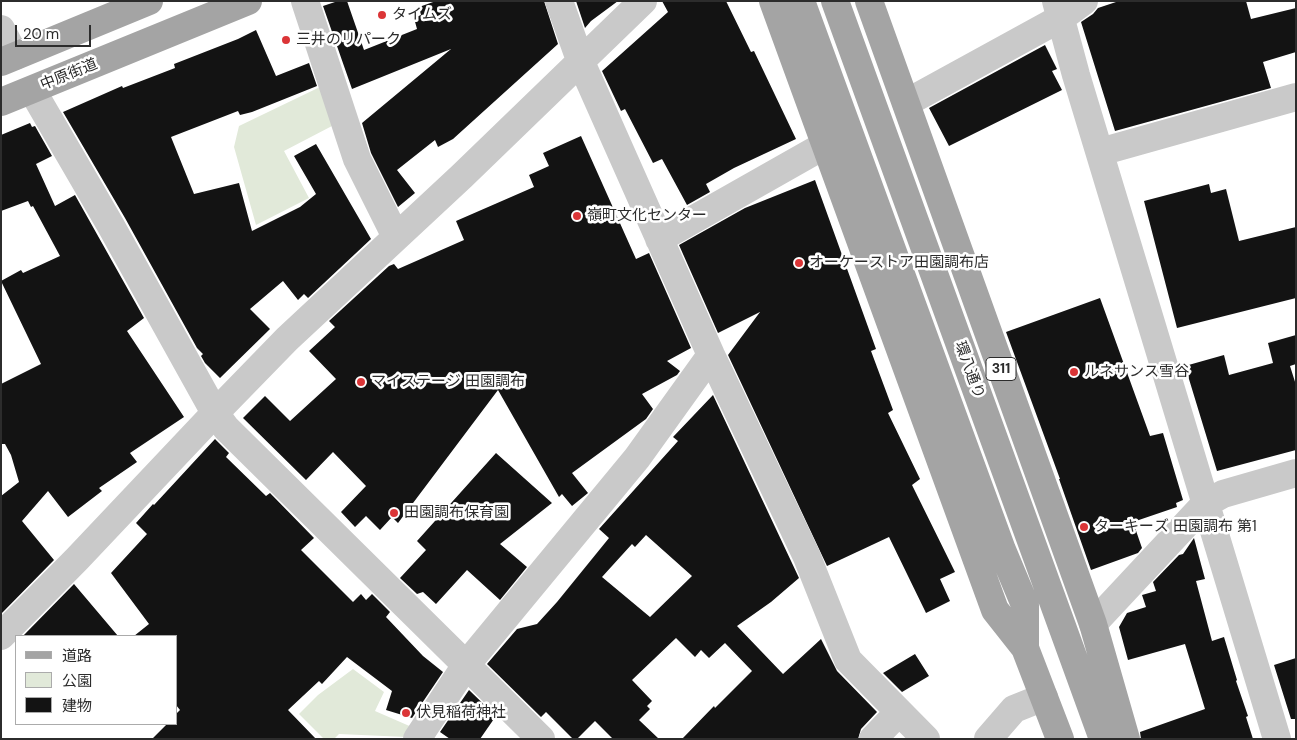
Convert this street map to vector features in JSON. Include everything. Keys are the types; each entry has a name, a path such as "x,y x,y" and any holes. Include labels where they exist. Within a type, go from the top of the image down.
{"main road":[{"path":"8,59 149,1"},
{"name":"中原街道","path":"1,102 248,1"},
{"path":"773,1 995,610 1025,648"},
{"name":"環八通り","path":"802,1 1002,550 1025,606 1025,648 1060,739"},
{"name":"環八通り","path":"835,1 1102,739"},
{"name":"311","path":"869,1 1093,624 1126,739"}],"street":[{"path":"305,1 357,160 396,237"},
{"path":"559,1 580,60 710,355 807,557 848,660 926,739"},
{"path":"1,636 287,339 462,176 643,1"},
{"path":"906,103 1059,10 1084,1"},
{"path":"1059,10 1205,504 1277,739"},
{"path":"1,29 8,59"},
{"path":"32,90 111,226 215,413 226,428 541,739"},
{"path":"1100,152 1296,97"},
{"path":"659,239 825,145"},
{"path":"417,739 466,665 637,458 710,355"},
{"path":"1093,624 1205,504 1223,494 1296,474"},
{"path":"988,739 1014,708 1044,697"},
{"path":"873,739 899,712"}],"green space":[{"path":"320,87 332,126 284,151 309,198 256,225 234,147 239,126"},
{"path":"353,669 384,692 375,711 414,728 406,737 339,734 334,739 324,739 299,714 318,695"}],"building":[{"path":"338,1 347,1 364,50 417,29 414,18 421,15 419,7 436,1 544,1 558,44 453,139 438,147 435,140 397,170 415,193 398,207 371,153 362,123 451,49 352,89 323,6"},
{"path":"576,1 618,1 591,21 585,28"},
{"path":"662,1 726,1 751,52 754,51 796,139 734,168 706,184 710,192 687,205 662,159 653,163 625,109 621,111 602,71 668,12"},
{"path":"1119,1 1246,1 1251,19 1296,8 1296,52 1263,62 1271,88 1115,131 1081,22 1098,8"},
{"path":"256,30 276,76 309,63 317,86 252,112 240,115 238,111 171,137 194,194 239,183 252,231 300,207 316,194 294,156 316,144 371,239 308,298 304,294 298,300 283,281 250,309 270,329 220,378 205,363 201,356 203,354 197,348 125,218 63,112 122,86 123,88 175,68 174,64"},
{"path":"1045,45 1057,69 1052,71 1062,90 949,146 929,108"},
{"path":"30,123 32,127 35,126 52,156 36,164 55,206 75,195 144,318 127,331 184,417 130,453 137,462 99,488 102,491 68,517 48,491 22,521 54,560 1,614 1,496 19,482 11,455 5,444 1,444 1,384 41,364 1,281 21,270 23,273 60,256 33,206 31,207 28,201 1,211 1,135"},
{"path":"581,136 636,259 649,253 691,348 667,361 680,371 677,375 642,394 653,409 646,419 572,473 588,493 572,506 562,494 559,497 498,390 398,523 392,517 380,530 366,516 355,527 341,512 366,486 333,452 306,480 243,418 265,396 290,421 336,379 309,351 335,327 329,321 389,266 394,264 398,269 464,240 456,221 534,187 529,175 549,166 543,153"},
{"path":"815,180 876,349 871,351 893,410 888,413 920,479 912,485 955,572 940,579 950,601 926,613 889,537 827,566 728,355 760,312 718,333 679,245 745,208"},
{"path":"1209,184 1211,193 1226,189 1239,241 1296,227 1296,298 1177,328 1144,201"},
{"path":"1100,298 1150,436 1163,433 1183,500 1176,503 1177,507 1133,522 1142,548 1138,553 1091,570 1006,332"},
{"path":"1296,335 1296,364 1290,366 1296,385 1296,450 1217,471 1185,366 1224,355 1229,375 1273,363 1268,343"},
{"path":"713,395 799,578 771,602 737,626 783,674 821,639 837,671 877,712 861,729 858,739 682,739 752,671 725,643 709,658 701,650 695,657 676,638 632,680 652,701 647,706 650,709 639,720 659,739 613,739 595,721 577,739 573,739 546,712 541,717 487,664 517,629 537,624 557,602 609,538 599,529 678,441 673,437","holes":["646,535 692,576 650,617 602,577 632,544 635,547"]},
{"path":"215,439 229,453 226,457 266,496 270,493 314,538 301,550 353,602 361,594 366,600 372,594 390,612 386,617 423,656 443,672 412,718 386,710 392,691 347,657 322,684 319,681 288,710 316,739 152,739 166,725 178,725 178,712 180,710 178,708 178,635 135,635 149,624 111,573 147,534 136,523"},
{"path":"496,453 552,503 500,544 527,567 500,600 467,570 436,604 423,592 417,594 400,578 426,550 417,541"},
{"path":"1194,538 1205,579 1196,581 1212,641 1224,637 1253,739 1141,739 1140,732 1205,709 1185,644 1128,660 1119,627 1127,613 1146,607 1142,595 1156,591 1153,582 1179,555 1183,554"},
{"path":"74,584 117,635 24,635"},
{"path":"915,654 929,676 902,692 883,673"},
{"path":"1296,658 1296,719 1291,719 1274,665"},
{"path":"469,690 496,716 480,739 450,739 440,732"}],"place":[{"name":"タイムズ","path":"382,15"},
{"name":"三井のリパーク","path":"286,40"},
{"name":"嶺町文化センター","path":"577,216"},
{"name":"オーケーストア田園調布店","path":"799,263"},
{"name":"ルネサンス雪谷","path":"1074,372"},
{"name":"マイステージ 田園調布","path":"361,382"},
{"name":"田園調布保育園","path":"394,513"},
{"name":"ターキーズ 田園調布 第1","path":"1084,527"},
{"name":"伏見稲荷神社","path":"406,713"}]}
